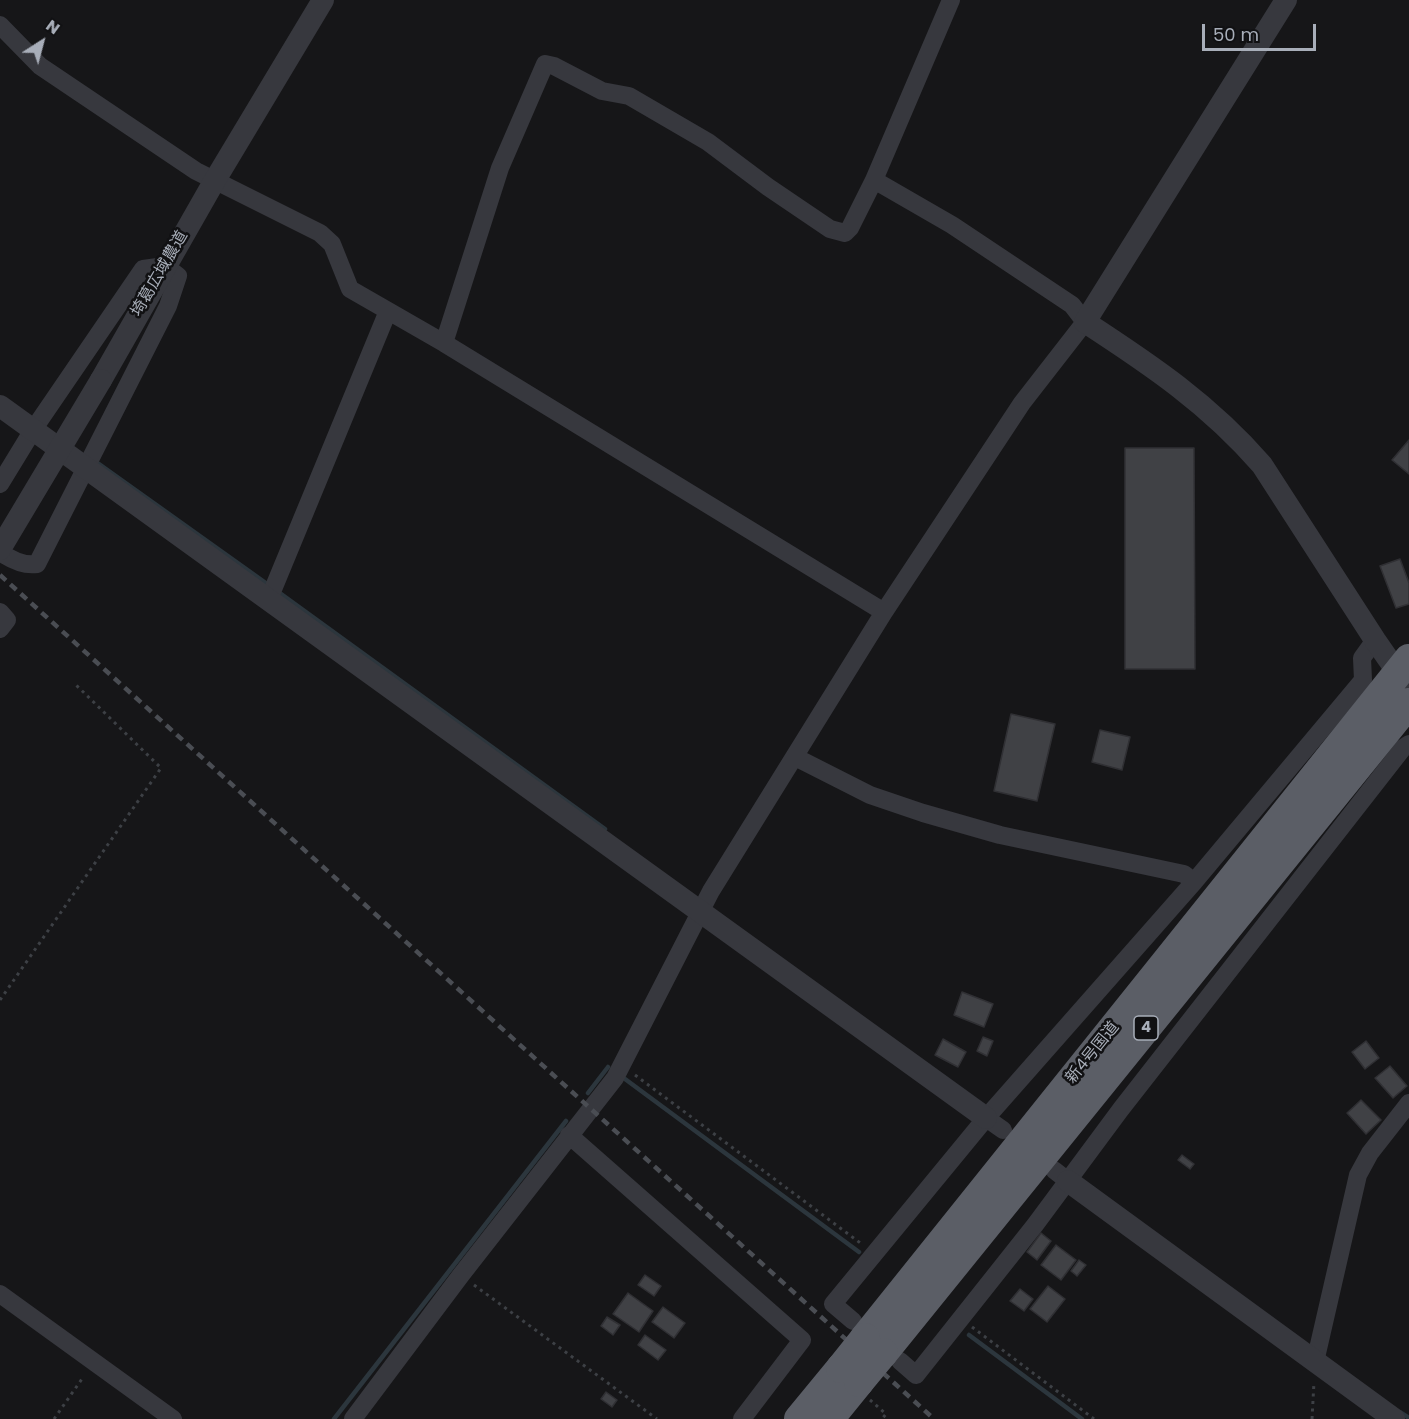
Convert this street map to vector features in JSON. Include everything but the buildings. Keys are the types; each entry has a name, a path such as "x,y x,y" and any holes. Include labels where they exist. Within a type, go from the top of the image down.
{"highway":[{"name":"新4号国道","path":"829,1419 856,1383 875,1343 1405,673"},
{"name":"新4号国道","path":"875,1343 1409,703"},
{"name":"新4号国道","path":"800,1419 856,1383"}],"street":[{"name":"埼葛広域農道","path":"0,551 215,180 323,0"},
{"path":"444,343 500,168 545,64 554,66 602,91 629,96 708,142 768,187 830,229 845,233 850,228 874,180 951,0"},
{"path":"353,1419 460,1275 615,1078 701,911 884,612 1022,404 1085,322 1286,0"},
{"path":"0,25 40,66 196,171 320,233 332,244 350,289 444,343 884,612"},
{"path":"874,180 952,225 1054,292 1072,305 1085,322 1181,387 1240,440 1266,471 1375,640 1405,673"},
{"path":"0,484 33,430 143,268 165,266 178,276 168,306 37,564 31,565 9,559 0,551"},
{"path":"269,599 388,311"},
{"path":"0,406 994,1124"},
{"path":"0,612 7,621 0,629"},
{"path":"1375,640 1362,658 1363,680 994,1124 874,1254 833,1304 875,1343 916,1375 961,1319 1061,1176 1121,1109 1403,748 1409,744"},
{"path":"795,757 870,795 923,813 1000,835 1184,874 1194,882"},
{"path":"1317,1355 1358,1174 1370,1153 1409,1103"},
{"path":"569,1135 802,1340 742,1419"},
{"path":"1061,1176 1317,1355 1394,1419"},
{"path":"0,1294 173,1419"}],"path":[{"path":"0,1000 161,768 74,683"},
{"path":"622,1065 874,1254"},
{"path":"460,1275 657,1419"},
{"path":"961,1319 1094,1419"},
{"path":"1312,1419 1317,1355"},
{"path":"54,1419 94,1362"},
{"path":"856,1383 886,1414 882,1419"}],"waterway":[{"path":"99,464 270,586"},
{"path":"277,591 605,829"},
{"path":"588,1093 608,1067"},
{"path":"625,1079 859,1252"},
{"path":"334,1419 566,1121"},
{"path":"969,1335 1082,1419"},
{"path":"1400,1412 1409,1418"}],"railway":[{"path":"0,575 934,1419"}]}
